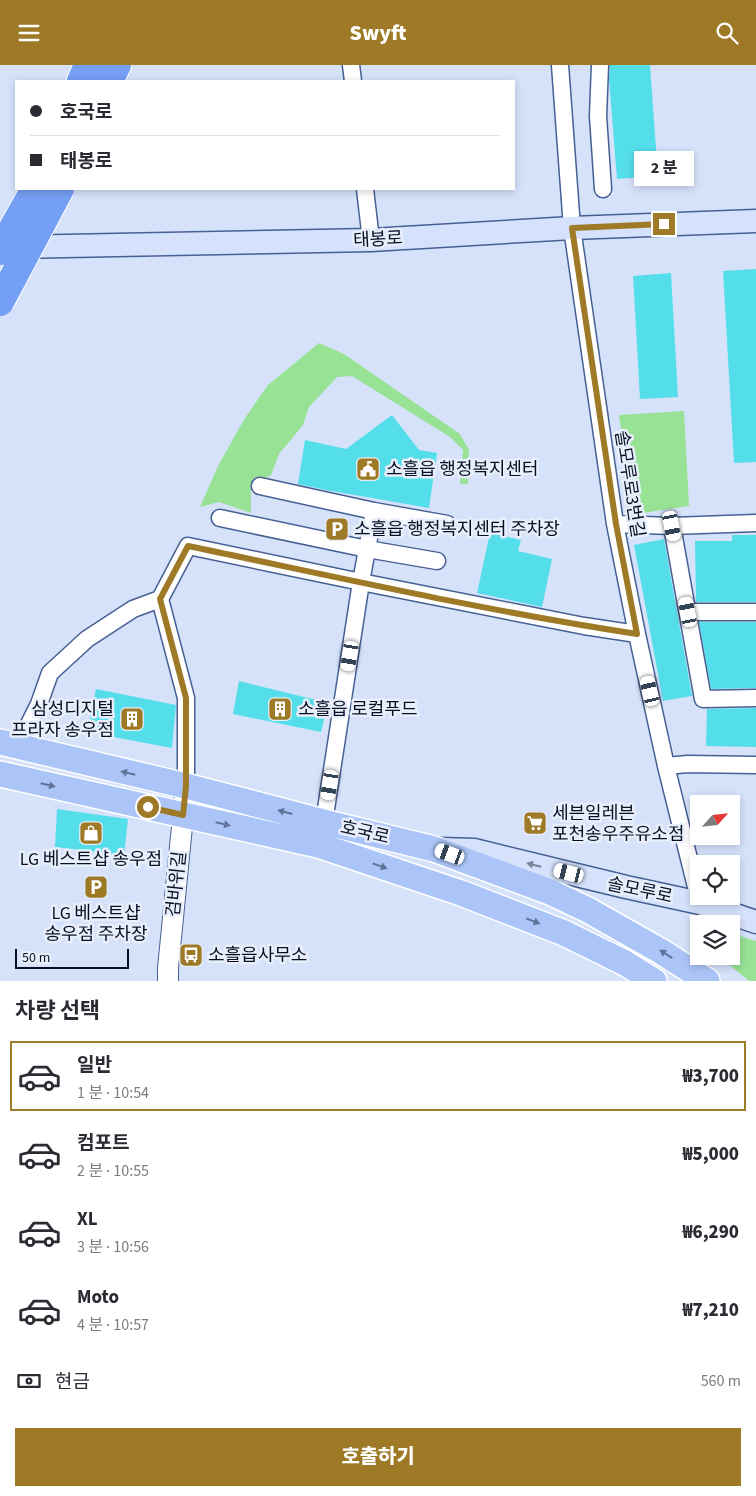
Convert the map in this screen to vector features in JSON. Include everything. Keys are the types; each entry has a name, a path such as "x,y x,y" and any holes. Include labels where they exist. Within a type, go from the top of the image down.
{"highway":[{"path":"81,80 88,65"},
{"path":"110,80 117,65"},
{"path":"0,249 34,190"},
{"path":"0,302 59,190"}],"main road":[{"name":"태봉로","path":"0,249 371,240 572,228 756,221"},
{"name":"호국로","path":"7,744 186,786 324,823 434,849 542,889 588,910 662,951 707,981"},
{"name":"호국로","path":"0,774 318,845 461,893 564,933 625,963 654,981"},
{"name":"솔모루로","path":"434,849 474,850 690,901"},
{"name":"솔모루로","path":"706,905 756,922"}],"street":[{"path":"351,65 353,80"},
{"name":"솔모루로3번길","path":"560,65 572,228 616,524 637,634 666,766 690,863"},
{"path":"600,65 598,116 603,189"},
{"path":"365,190 371,240"},
{"path":"260,486 374,511 447,524"},
{"path":"324,823 361,582 374,511"},
{"path":"220,518 367,549 437,561"},
{"path":"616,524 672,526 756,523"},
{"path":"672,526 703,699 756,698"},
{"path":"7,744 24,734 39,704 50,673 88,639 133,609 160,599 188,546 584,626 637,634"},
{"path":"160,599 186,698 186,786"},
{"path":"688,612 756,612"},
{"path":"666,766 688,764 756,765"},
{"name":"검바위길","path":"168,981 186,786"}],"green space":[{"path":"319,343 344,354 460,434 469,450 468,484 460,484 463,450 450,437 352,376 337,377 309,407 303,425 279,454 271,475 251,485 251,513 219,502 200,507 219,464 245,418 268,385"},
{"path":"684,411 689,506 643,513 630,495 619,415"},
{"path":"740,936 756,941 756,981 749,981 730,965 740,965"}],"building":[{"path":"610,65 650,65 658,176 617,179 609,79"},
{"path":"756,269 756,462 734,463 723,271"},
{"path":"671,273 678,397 640,399 633,276"},
{"name":"소흘읍 행정복지센터","path":"392,415 419,450 437,453 429,508 298,484 305,440 346,449"},
{"path":"490,533 521,540 518,551 552,559 542,607 477,593"},
{"path":"732,535 756,535 756,602 696,602 695,541 732,541"},
{"path":"664,539 692,696 663,701 634,545"},
{"path":"699,622 756,622 756,688 711,689"},
{"name":"소흘읍 로컬푸드","path":"239,681 328,703 321,732 233,714"},
{"name":"삼성디지털 프라자 송우점","path":"96,689 176,705 172,748 87,732"},
{"path":"756,708 756,747 706,746 707,709"},
{"name":"LG 베스트샵 송우점","path":"57,809 128,819 124,855 55,847"}],"place":[{"name":"소흘읍 행정복지센터","path":"368,469"},
{"name":"소흘읍 행정복지센터 주차장","path":"337,529"},
{"name":"소흘읍 로컬푸드","path":"280,709"},
{"name":"삼성디지털 프라자 송우점","path":"132,719"},
{"name":"세븐일레븐 포천송우주유소점","path":"535,823"},
{"name":"LG 베스트샵 송우점","path":"91,833"},
{"name":"LG 베스트샵 송우점 주차장","path":"96,887"},
{"name":"소흘읍사무소","path":"191,955"}],"route":[{"path":"148,807 183,815 186,786 186,698 160,599 188,546 584,626 637,634 616,524 572,228 664,224"}]}
